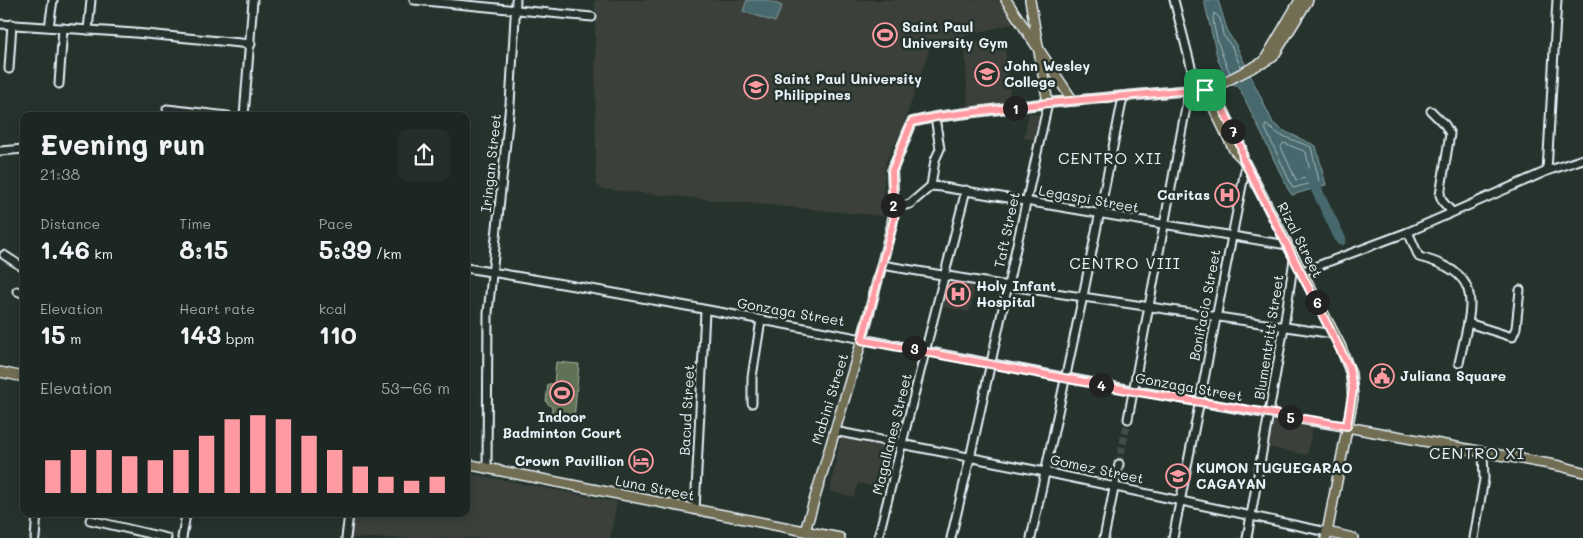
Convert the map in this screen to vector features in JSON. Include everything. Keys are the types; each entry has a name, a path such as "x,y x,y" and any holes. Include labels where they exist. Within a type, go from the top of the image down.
{"main road":[{"path":"1006,0 1073,101"},
{"path":"1030,0 1048,103"},
{"path":"1260,64 1300,0"},
{"path":"935,117 1048,103 1201,90 1223,84 1272,57 1308,0"},
{"name":"Rizal Street","path":"1201,90 1234,150 1245,162 1334,334 1353,380 1353,398 1327,535"},
{"name":"Mabini Street","path":"804,535 862,340 892,225 894,208 892,171 912,122 935,117"},
{"path":"0,372 20,376"},
{"name":"Gonzaga Street","path":"1347,426 1583,472"},
{"name":"Luna Street","path":"470,465 695,510 804,535 840,538"},
{"name":"Gomez Street","path":"1327,535 1353,538"}],"street":[{"path":"49,27 53,0"},
{"path":"88,30 91,0"},
{"path":"244,112 253,0"},
{"path":"414,0 592,16"},
{"name":"Iringan Street","path":"487,468 488,322 510,104 516,0"},
{"path":"1128,419 1163,224 1201,90 1174,0"},
{"path":"1546,171 1557,0"},
{"path":"0,24 251,44"},
{"path":"9,69 12,24"},
{"path":"60,84 63,28"},
{"path":"0,59 9,60"},
{"path":"1031,538 1066,378 1123,97"},
{"name":"Taft Street","path":"951,538 1048,103"},
{"path":"167,108 198,112"},
{"path":"1431,111 1445,125 1450,134 1440,196 1452,212"},
{"path":"894,208 910,204 931,186 935,160 940,148 935,117"},
{"path":"0,150 20,149"},
{"path":"1301,272 1408,232 1546,171 1583,159"},
{"name":"Bonifacio Street","path":"1173,538 1245,162"},
{"name":"Legaspi Street","path":"931,186 966,190 1287,245"},
{"name":"Magallanes Street","path":"878,538 966,190"},
{"path":"1408,232 1419,257 1439,262 1454,269 1468,287 1470,306 1468,323 1459,363"},
{"path":"4,255 20,265"},
{"name":"Blumentritt Street","path":"1247,538 1294,259"},
{"path":"882,265 1008,286 1334,334"},
{"name":"Gonzaga Street","path":"470,269 926,350 1133,391 1347,426"},
{"path":"1468,323 1512,336 1516,328 1520,290"},
{"name":"Bacud Street","path":"695,510 705,311"},
{"path":"752,403 752,377 761,320"},
{"name":"Gomez Street","path":"834,431 1045,472 1251,516 1327,535"},
{"path":"1474,538 1484,479 1483,453"},
{"path":"1104,538 1119,464"},
{"path":"35,538 37,517"},
{"path":"182,538 186,517"},
{"path":"346,538 349,517"},
{"path":"90,520 167,538"}],"shaded area":[{"name":"Saint Paul University Philippines","path":"595,0 1002,0 1016,23 931,44 902,129 885,164 882,216 602,189 596,183"},
{"name":"John Wesley College","path":"1004,38 1011,107 968,111 965,42"},
{"path":"1029,113 1041,115 1037,140 1024,138"},
{"name":"Holy Infant Hospital","path":"946,279 977,282 969,312 940,306"},
{"path":"1276,418 1313,424 1307,455 1267,447 1271,423"},
{"path":"841,436 883,445 873,486 858,483 854,497 830,491"},
{"path":"470,474 617,502 610,538 348,538 350,517 470,517"}],"green space":[{"name":"Indoor Badminton Court","path":"556,362 579,364 574,420 551,419 552,407 546,402 548,384 554,384"}],"water":[{"path":"747,0 767,0 782,6 775,22 743,11"},
{"path":"1204,0 1218,0 1228,33 1236,45 1273,123 1282,130 1316,146 1326,185 1292,195 1288,189 1241,91 1225,75 1218,60"}],"waterway":[{"path":"1309,174 1341,240"}],"tunnel":[{"path":"1119,464 1128,419"}],"place":[{"name":"Saint Paul University Gym","path":"885,35"},
{"name":"John Wesley College","path":"987,74"},
{"name":"Saint Paul University Philippines","path":"756,87"},
{"name":"Caritas","path":"1227,195"},
{"name":"Holy Infant Hospital","path":"958,294"},
{"name":"Juliana Square","path":"1382,376"},
{"name":"Indoor Badminton Court","path":"562,393"},
{"name":"Crown Pavillion","path":"641,461"},
{"name":"KUMON TUGUEGARAO CAGAYAN","path":"1178,476"}],"district":[{"name":"CENTRO XII","path":"1110,158"},
{"name":"CENTRO VIII","path":"1125,263"},
{"name":"CENTRO XI","path":"1477,453"}],"route":[{"path":"1213,88 1241,147 1243,159 1340,345 1353,380 1353,398 1347,426 1133,391 926,350 862,340 894,219 892,171 912,122 935,117 1048,103 1205,90 1213,88"}]}
